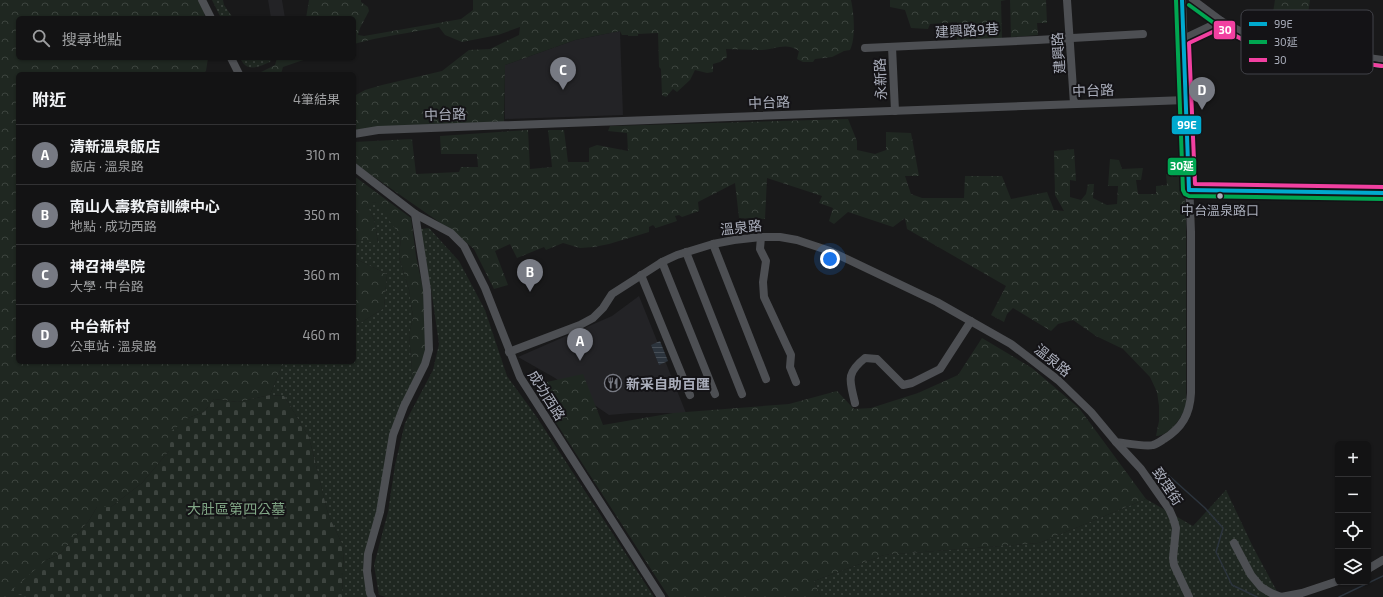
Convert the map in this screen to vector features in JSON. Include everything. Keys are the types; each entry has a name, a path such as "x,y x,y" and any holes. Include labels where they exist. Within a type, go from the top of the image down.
{"street":[{"path":"202,0 210,16"},
{"name":"建興路","path":"1067,0 1074,104"},
{"path":"1116,442 1153,445 1167,438 1177,430 1184,421 1189,410 1191,393 1191,232 1188,190 1182,0"},
{"path":"1193,0 1221,21 1241,31"},
{"path":"1183,39 1221,21"},
{"name":"建興路9巷","path":"865,48 1143,34"},
{"name":"永新路","path":"892,47 895,111"},
{"path":"1373,59 1383,60"},
{"path":"232,60 238,72"},
{"name":"中台路","path":"356,134 378,130 1186,100"},
{"name":"成功西路","path":"356,169 415,214 451,233 464,246 485,288 520,377 661,597"},
{"path":"1188,190 1383,193"},
{"path":"372,597 370,593 367,562 368,554 380,512 393,435 404,406 425,364 429,350 427,290 415,214"},
{"path":"761,237 760,249 766,261 763,282 764,297 791,355 790,368 796,382"},
{"name":"溫泉路","path":"509,352 580,325 593,318 603,308 612,294 662,262 686,252 713,244 761,237 780,237 796,240 830,251 937,302 1011,344 1058,380 1091,412 1116,442"},
{"path":"713,244 766,379"},
{"path":"686,252 742,394"},
{"path":"662,262 715,394"},
{"path":"641,275 690,395"},
{"path":"855,403 851,387 851,373 852,370 864,358 877,359 903,385 912,383 940,368 971,321"},
{"name":"致理街","path":"1116,442 1141,469 1174,518 1176,528 1173,558 1174,566 1189,597"},
{"path":"1234,543 1251,575 1261,587 1281,597 1335,582"},
{"path":"1371,568 1383,560"}],"shaded area":[{"path":"268,0 282,0 285,16 271,16"},
{"path":"620,31 623,115 505,119 505,65 575,40"},
{"path":"639,296 686,413 632,413 609,415 555,378 518,357 612,316"},
{"path":"660,341 668,361 659,365 651,345"}],"green space":[{"path":"0,0 199,0 203,6 205,16 16,16 16,60 208,60 205,72 16,72 16,364 284,364 270,395 238,402 214,399 204,412 188,418 169,451 142,483 111,507 97,507 88,522 60,554 46,560 29,596 33,597 0,597"},
{"path":"212,0 223,0 224,5 232,16 220,16"},
{"path":"309,0 361,0 361,2 368,7 369,11 358,35 364,36 461,19 473,10 473,0 851,0 854,18 854,32 850,50 844,51 832,57 815,59 813,62 803,62 797,59 799,51 789,47 763,50 726,49 727,57 720,62 713,64 713,72 707,73 695,70 690,80 677,92 673,89 666,97 662,95 658,33 628,36 622,35 620,31 575,40 505,65 504,122 356,133 356,95 365,90 382,85 442,71 469,50 490,49 519,35 520,27 498,35 462,42 445,35 439,27 356,44 356,16 306,16"},
{"path":"890,0 1006,0 1001,1 1002,38 957,40 957,22 930,24 928,29 911,28 905,10 890,7"},
{"path":"1010,0 1046,0 1047,23 1037,23 1038,35 1011,37"},
{"path":"1275,0 1310,0 1309,10 1273,10"},
{"path":"241,60 270,60 270,62 253,68 246,66"},
{"path":"276,60 303,60 283,67 282,72 261,72 275,65"},
{"path":"848,119 857,141 857,150 875,154 886,150 886,132 911,133 919,176 905,176 911,194 922,198 964,198 965,176 1002,176 1011,199 1047,192 1054,210 1064,211 1055,195 1054,151 1074,149 1076,181 1070,180 1070,197 1081,200 1086,194 1088,184 1094,184 1093,198 1107,205 1117,204 1118,186 1108,186 1110,159 1119,160 1122,169 1143,168 1141,180 1136,180 1138,194 1156,194 1156,186 1167,185 1166,174 1181,174 1186,208 1186,406 1181,416 1171,429 1166,433 1156,436 1159,421 1157,392 1150,377 1123,349 1096,336 1073,320 1058,324 1051,331 1013,308 1007,314 1004,322 991,315 1006,286 907,229 905,218 893,227 848,212 834,224 829,221 833,208 819,203 822,196 767,178 765,219 739,218 735,183 698,202 699,211 682,217 679,215 675,216 677,221 656,228 653,225 649,227 649,232 609,244 580,248 563,243 546,250 544,247 517,258 510,244 495,251 508,285 494,289 474,249 455,233 356,164 356,142 412,139 416,174 459,172 461,167 478,167 477,154 441,154 440,136 528,130 530,169 552,167 548,130 564,130 568,162 589,162 589,148 597,145 628,151 627,133 608,131 610,126"},
{"path":"356,177 411,218 416,256 430,322 429,359 414,391 409,335 413,317 409,290 399,257 401,237 376,202 366,204 374,219 378,243 357,240"},
{"path":"377,202 401,237 399,257 409,290 413,317 409,335 414,391 400,422 368,556 372,597 342,597 344,548 328,514 309,437 284,396 270,395 284,364 356,364 356,326 384,308 387,274 356,259 356,239 378,242 374,219 365,203"},
{"path":"429,228 459,261 485,310 507,376 536,416 654,597 386,597 379,595 374,565 388,512 395,465 405,423 433,370 439,344 431,288 422,262 421,229"},
{"path":"356,259 387,274 384,308 356,326"},
{"path":"982,338 1032,368 1079,408 1146,499 1039,543 884,555 814,581 821,597 669,597 536,392 542,383 583,374 603,425 673,413 789,404 837,391 854,409 871,408 918,393 958,375"},
{"name":"大肚區第四公墓","path":"270,395 284,396 309,437 328,514 344,548 342,597 33,597 9,593 46,560 60,554 88,522 97,507 111,507 142,483 169,451 168,434 188,418 204,412 214,399 238,402"},
{"path":"1226,490 1253,547 1280,597 821,597 814,581 884,555 1039,543 1146,499 1193,526"}],"waterway":[{"path":"1167,474 1205,508 1223,528 1216,552 1232,585 1257,597"},
{"path":"1339,597 1383,576"}],"transit line":[{"name":"30延","path":"1176,0 1183,190 1185,194 1189,196 1383,199"},
{"name":"99E","path":"1182,0 1189,190"},
{"name":"30延","path":"1189,5 1218,26 1241,39"},
{"name":"30","path":"1241,39 1221,28 1189,43 1195,184 1383,187"},
{"name":"30延","path":"1373,65 1382,66"},
{"name":"30","path":"1373,65 1382,66"},
{"name":"99E","path":"1189,190 1383,193"}],"place":[{"name":"神召神學院","path":"563,90"},
{"name":"中台新村","path":"1202,110"},
{"name":"中台溫泉路口","path":"1220,196"},
{"name":"南山人壽教育訓練中心","path":"530,292"},
{"name":"清新溫泉飯店","path":"580,361"},
{"name":"新采自助百匯","path":"613,383"}]}
